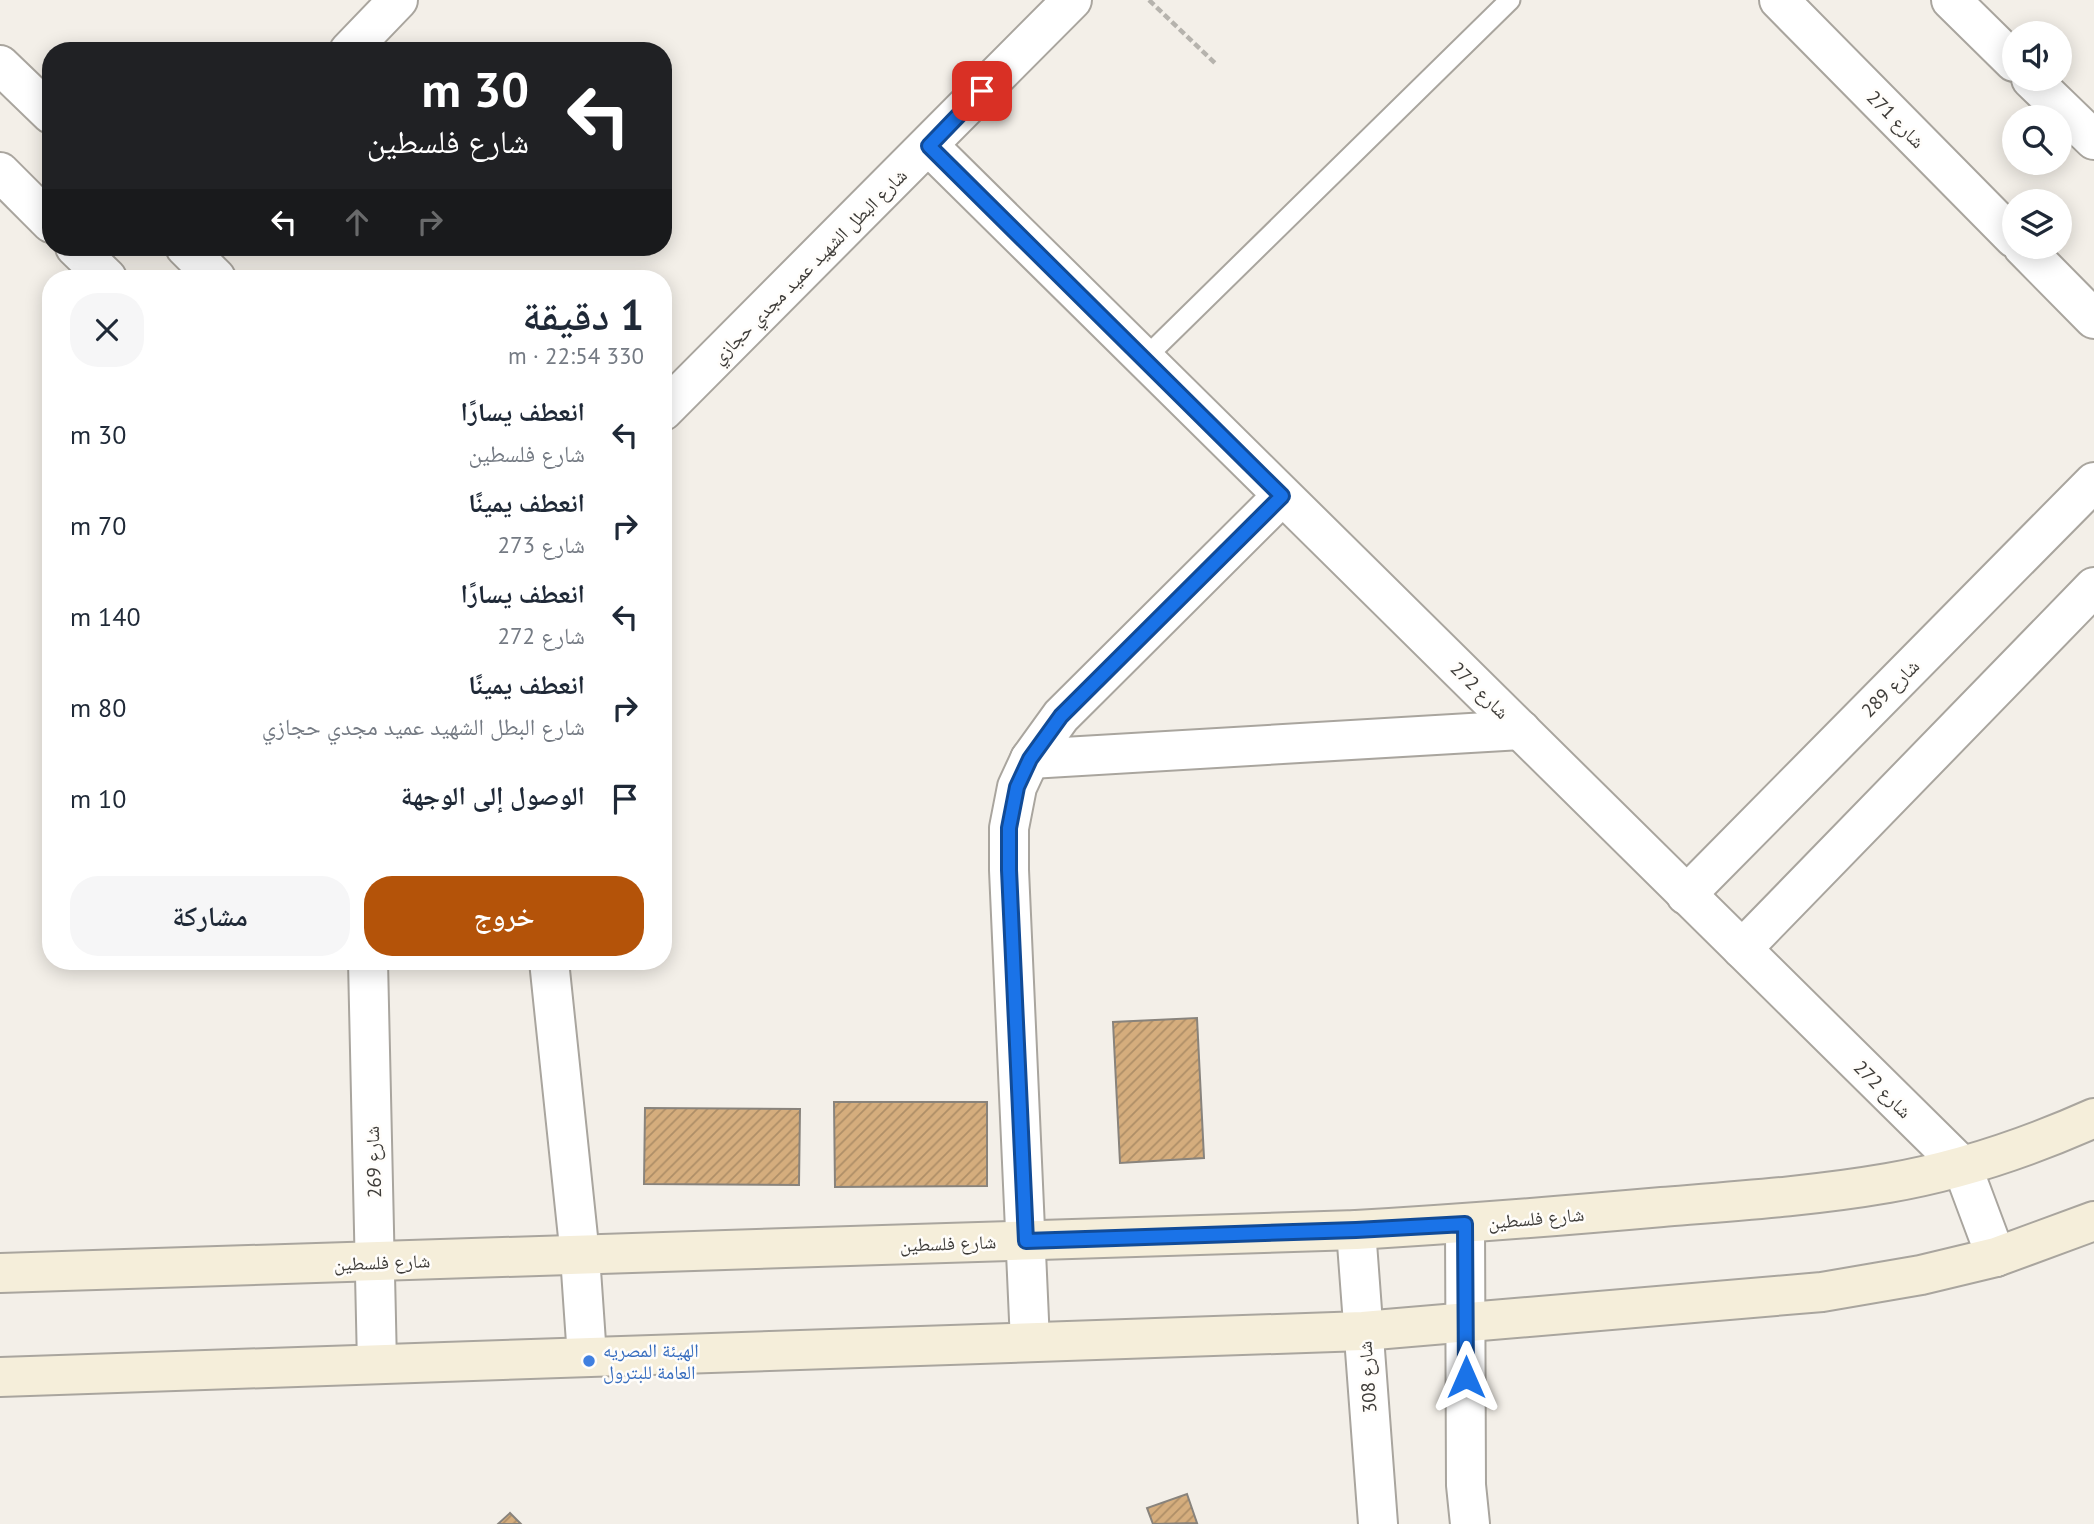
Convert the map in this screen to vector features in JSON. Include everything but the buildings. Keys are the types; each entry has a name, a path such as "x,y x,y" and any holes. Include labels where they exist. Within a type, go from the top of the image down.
{"street":[{"path":"358,42 398,0"},
{"name":"شارع البطل الشهيد عميد مجدي حجازي","path":"672,402 1072,0"},
{"name":"شارع 271","path":"1779,0 2002,226"},
{"path":"1951,0 2002,50"},
{"path":"0,65 42,105"},
{"path":"2043,91 2094,141"},
{"name":"شارع 272","path":"929,146 1962,1166 1996,1257"},
{"path":"0,172 42,214"},
{"path":"84,256 99,270"},
{"path":"194,256 208,270"},
{"path":"2035,259 2094,318"},
{"name":"شارع 289","path":"1686,895 2094,482"},
{"path":"1030,1342 1009,828 1017,787 1030,759 1061,716 1282,496"},
{"path":"1742,949 2094,587"},
{"path":"1030,759 1521,730"},
{"name":"شارع 269","path":"368,970 377,1364"},
{"path":"550,970 580,1256 587,1357"},
{"name":"شارع فلسطين","path":"0,1273 580,1256 1465,1224 1814,1194 1890,1183 1962,1166 2059,1134 2094,1118"},
{"path":"0,1377 1363,1331 1822,1292 1921,1275 1996,1257 2094,1220"},
{"path":"1465,1224 1466,1485 1470,1524"},
{"name":"شارع 308","path":"1356,1230 1378,1524"}],"lane":[{"path":"1144,359 1510,0"}],"path":[{"path":"1149,0 1217,65"}],"place":[{"name":"الهيئة المصريه العامة للبترول","path":"589,1361"}],"route":[{"path":"982,91 929,146 1282,496 1061,716 1030,759 1017,787 1009,828 1009,870 1026,1241 1465,1224 1466,1377"}]}
